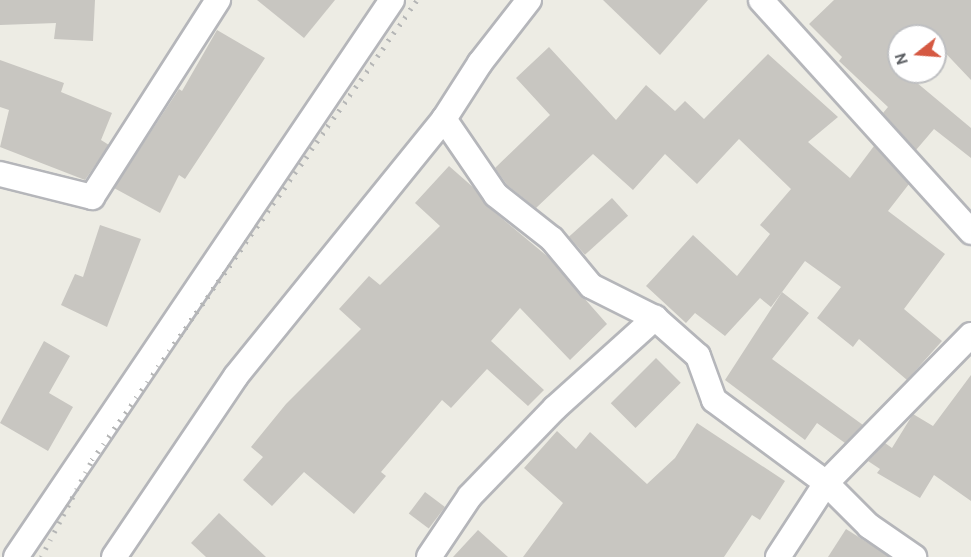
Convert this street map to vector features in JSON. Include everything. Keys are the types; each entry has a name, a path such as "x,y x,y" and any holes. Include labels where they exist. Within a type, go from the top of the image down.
{"street":[{"path":"0,174 92,197 218,0"},
{"path":"16,557 392,0"},
{"path":"114,557 236,376 444,119 480,63 529,0"},
{"path":"761,0 971,232"},
{"path":"444,119 496,195 552,239 591,286 655,318 698,356 714,400 826,483 869,526 914,557"},
{"path":"429,557 470,496 555,408 655,318"},
{"path":"778,557 826,483 971,335"}],"building":[{"path":"0,0 95,0 93,41 54,39 56,23 0,25"},
{"path":"257,0 335,0 304,38"},
{"path":"603,0 708,0 660,55"},
{"path":"834,0 971,0 971,80 947,55 947,24 887,24 887,84 918,84 971,128 971,158 934,129 916,150 883,113 888,107 839,61 842,57 809,24"},
{"path":"217,30 265,58 185,179 179,175 160,213 114,188 179,89 182,91"},
{"path":"549,47 616,120 646,85 675,111 685,101 704,119 768,54 838,117 808,142 850,178 874,146 909,184 888,211 945,254 904,309 942,341 907,380 859,339 853,347 817,318 841,287 805,261 771,307 760,298 725,336 695,313 686,323 646,286 693,235 737,276 770,234 760,225 791,189 739,139 697,184 665,154 633,190 593,154 536,208 507,185 495,168 550,115 516,78"},
{"path":"0,60 64,83 61,92 112,113 101,140 109,145 85,180 0,147 9,110 0,107"},
{"path":"449,166 474,188 487,206 547,256 607,324 570,360 520,308 491,341 544,390 528,406 487,369 451,408 442,400 381,472 386,476 354,514 304,472 272,506 243,480 263,457 251,447 286,404 361,329 339,309 369,276 380,285 440,226 415,203"},
{"path":"612,198 628,216 585,255 569,237"},
{"path":"100,225 141,239 107,327 61,305 75,274 83,277"},
{"path":"782,292 809,313 772,359 863,425 845,443 817,423 805,440 725,380"},
{"path":"44,341 70,356 49,393 73,407 48,451 0,423"},
{"path":"656,358 681,383 635,428 611,403"},
{"path":"971,375 971,501 934,475 920,498 877,473 880,469 868,461 885,443 892,448 913,414 933,426"},
{"path":"697,423 785,481 760,520 752,515 724,557 523,557 563,503 524,468 557,431 576,449 590,432 647,484 675,458"},
{"path":"425,492 445,507 429,529 409,514"},
{"path":"219,513 266,557 206,557 191,543"},
{"path":"846,529 876,548 889,557 828,557"},
{"path":"478,530 508,557 453,557"}],"railway":[{"path":"41,557 92,460 417,0"}]}
